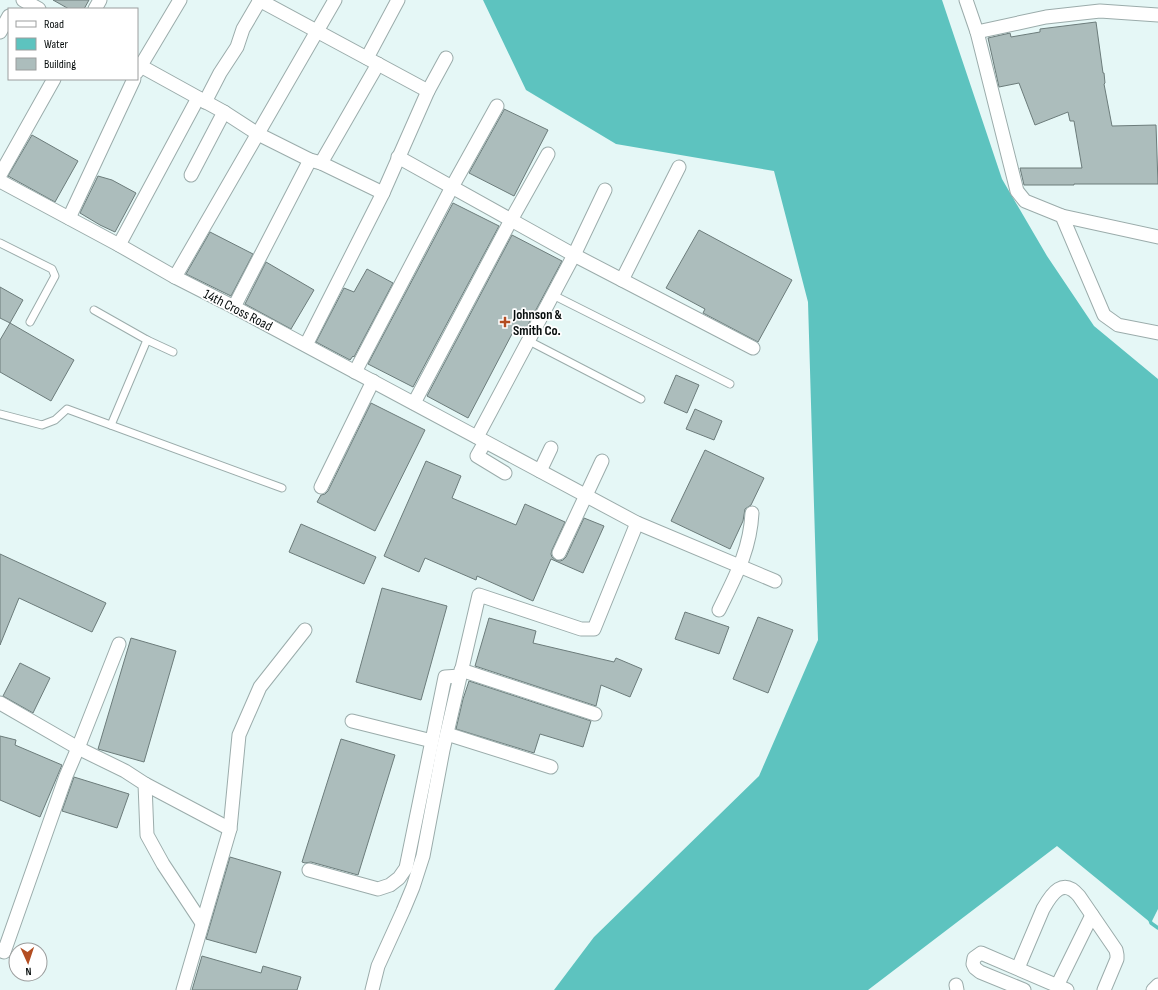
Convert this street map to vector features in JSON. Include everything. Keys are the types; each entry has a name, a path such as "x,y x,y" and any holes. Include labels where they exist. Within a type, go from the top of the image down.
{"street":[{"path":"23,0 37,8"},
{"path":"180,0 138,67 224,112 258,134 383,193"},
{"path":"119,245 201,100 237,47 243,29 259,0 428,91"},
{"path":"175,277 336,0"},
{"path":"234,307 372,61 398,0"},
{"path":"966,0 977,32 1017,191 1025,201 1062,216 1158,237"},
{"path":"977,32 1046,17 1100,11 1158,15"},
{"path":"0,32 8,18"},
{"path":"306,346 383,193 428,91 446,58"},
{"path":"0,175 53,80"},
{"path":"69,218 134,80"},
{"path":"355,372 452,187 497,106"},
{"path":"191,175 224,112"},
{"path":"414,403 511,220 548,154"},
{"path":"398,157 574,255 753,348"},
{"path":"622,280 679,167"},
{"name":"14th Cross Road","path":"0,181 175,277 373,381 637,523 775,581"},
{"path":"505,473 477,456 481,439 528,340 574,255 605,190"},
{"path":"1062,216 1104,315 1118,325 1158,334"},
{"path":"321,487 373,381"},
{"path":"540,471 551,448"},
{"path":"559,553 602,461"},
{"path":"719,610 740,566 748,542 752,513"},
{"path":"372,990 378,966 413,887 423,856 435,788 479,595 581,629 594,630 637,523"},
{"path":"183,990 230,829 239,735 260,687 305,630"},
{"path":"1,955 66,776 119,644"},
{"path":"310,870 378,889 390,885 399,878 406,868 445,677 460,673 596,714"},
{"path":"0,703 78,748 125,771 145,784 230,829"},
{"path":"352,721 432,742"},
{"path":"447,734 551,767"},
{"path":"145,784 147,835 163,864 202,923"},
{"path":"1018,968 1043,909 1058,889 1062,887 1069,888 1079,896 1116,950 1117,959 1104,990"},
{"path":"1024,990 980,972 973,964 974,958 981,953 1062,988 1092,915"},
{"path":"1153,990 1158,985"}],"lane":[{"path":"0,243 52,269 55,276 30,322"},
{"path":"553,295 730,384"},
{"path":"94,310 147,340 173,352"},
{"path":"111,425 147,340"},
{"path":"528,340 641,399"},
{"path":"0,414 42,425 55,420 67,409 282,488"}],"water":[{"path":"483,0 942,0 1002,179 1047,256 1094,326 1158,379 1158,909 1151,923 1057,846 868,990 554,990 594,937 759,776 818,640 808,302 774,171 616,144 526,90"}],"building":[{"path":"53,0 89,0 85,8 67,8"},
{"path":"1096,22 1104,73 1104,84 1112,126 1156,125 1158,184 1024,185 1020,168 1082,168 1074,121 1070,121 1068,112 1035,125 1019,83 999,87 988,38 1010,33 1011,37 1040,32 1040,29"},
{"path":"504,110 548,130 514,196 469,173"},
{"path":"32,135 78,161 55,202 8,176"},
{"path":"98,176 112,180 136,193 115,232 80,213"},
{"path":"453,203 499,226 413,387 368,364"},
{"path":"699,230 792,280 758,342 703,313 705,309 666,288"},
{"path":"210,232 253,254 231,296 186,274"},
{"path":"512,235 562,261 522,336 513,332 468,418 427,396"},
{"path":"266,262 314,290 291,329 245,304"},
{"path":"367,269 393,283 354,357 353,356 350,360 316,342 344,288 354,292"},
{"path":"0,287 23,300 10,323 0,318"},
{"path":"10,323 74,360 51,401 0,372 0,340"},
{"path":"676,375 699,385 687,413 664,403"},
{"path":"371,403 425,430 375,531 317,502 321,495 328,491"},
{"path":"695,409 722,421 714,440 686,429"},
{"path":"705,450 764,478 751,505 745,509 743,521 730,549 671,521"},
{"path":"426,461 461,476 452,498 516,525 525,504 565,522 551,554 556,560 560,561 566,557 584,518 604,526 583,573 551,559 533,601 477,576 476,580 425,558 419,572 384,556"},
{"path":"301,524 376,557 364,584 289,552"},
{"path":"0,554 106,603 92,632 19,598 0,645"},
{"path":"382,588 447,606 421,700 356,682"},
{"path":"685,612 729,627 719,654 675,639"},
{"path":"758,617 793,630 768,693 733,679"},
{"path":"489,618 536,631 533,643 614,662 616,658 642,669 630,697 601,685 596,706 475,666"},
{"path":"131,638 176,651 144,762 98,749"},
{"path":"20,663 50,678 33,713 3,696"},
{"path":"469,681 591,721 583,747 540,734 534,753 456,729"},
{"path":"0,736 16,740 15,745 62,765 40,817 0,800"},
{"path":"341,739 395,755 358,875 311,862 302,862"},
{"path":"74,777 129,794 117,828 62,811"},
{"path":"230,857 281,872 256,953 206,939"},
{"path":"202,956 261,973 263,966 301,977 297,990 192,990"}],"waterway":[{"path":"1150,920 1151,923 1158,928"}],"place":[{"name":"Johnson & Smith Co.","path":"505,322"}]}
